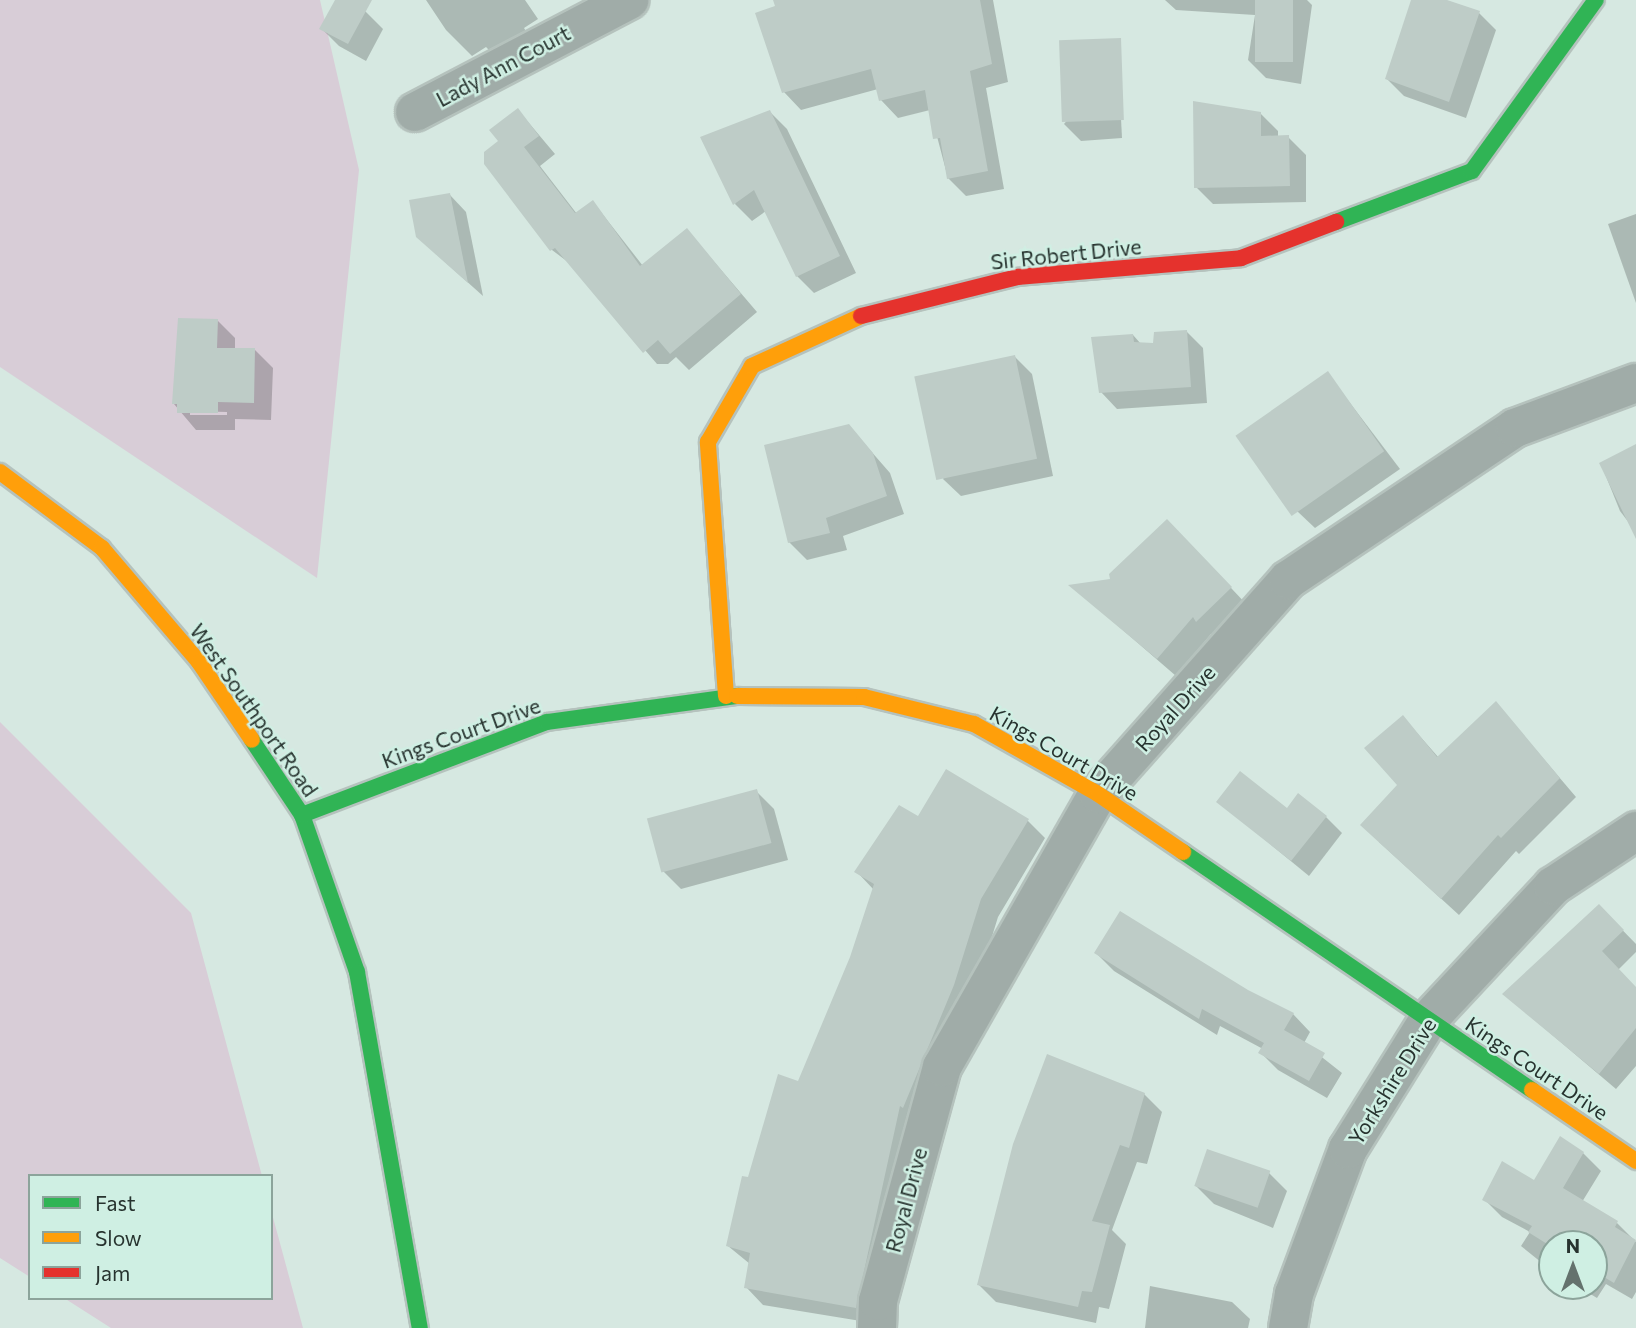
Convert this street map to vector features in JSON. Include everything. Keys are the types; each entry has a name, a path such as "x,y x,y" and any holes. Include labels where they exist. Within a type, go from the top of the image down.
{"street":[{"name":"Lady Ann Court","path":"415,112 629,0"},
{"name":"Sir Robert Drive","path":"726,695 708,442 752,366 869,312 1017,277 1241,258 1472,172 1596,0"},
{"name":"Royal Drive","path":"877,1328 878,1301 942,1066 1098,794 1288,580 1515,428 1636,383"},
{"name":"West Southport Road","path":"0,472 102,548 199,662 302,815 357,972 420,1328"},
{"name":"Kings Court Drive","path":"302,815 547,722 726,695 864,697 974,724 1098,794 1636,1161"},
{"name":"Yorkshire Drive","path":"1288,1328 1294,1293 1349,1149 1429,1019 1553,887 1636,831"}],"shaded area":[{"path":"0,0 320,0 359,170 317,578 0,367"},
{"path":"0,722 191,913 261,1174 28,1174 28,1276 0,1258"},
{"path":"273,1217 303,1328 111,1328 67,1300 273,1300"}],"building":[{"path":"335,0 372,0 348,44 319,29"},
{"path":"773,0 980,0 992,64 970,71 988,171 947,179 940,138 933,139 925,90 879,101 871,69 782,93 755,13 775,6"},
{"path":"1255,0 1293,0 1293,62 1255,62"},
{"path":"1411,0 1447,0 1480,11 1449,102 1385,79"},
{"path":"1121,38 1124,120 1062,122 1059,40"},
{"path":"1193,101 1261,112 1261,136 1289,135 1290,186 1194,188"},
{"path":"518,108 539,136 524,147 575,213 593,200 640,266 687,228 741,294 670,354 658,340 643,353 555,248 550,251 484,164 484,152 498,141 489,130"},
{"path":"770,110 840,256 796,277 754,190 733,205 700,137"},
{"path":"450,193 468,283 416,237 409,200"},
{"path":"178,318 218,319 217,348 255,348 254,403 218,402 218,413 177,413 177,404 172,404"},
{"path":"1187,330 1191,387 1099,393 1091,337 1133,334 1134,342 1153,343 1154,332"},
{"path":"1015,355 1037,459 936,480 914,376"},
{"path":"1328,371 1384,451 1292,516 1235,436"},
{"path":"849,424 873,453 887,496 826,518 830,533 788,543 764,445"},
{"path":"1636,444 1636,539 1599,463"},
{"path":"1167,519 1232,587 1196,622 1193,617 1157,659 1068,585 1110,579 1109,574"},
{"path":"1496,701 1560,778 1501,838 1498,835 1441,899 1360,825 1397,785 1364,748 1403,715 1437,757"},
{"path":"946,769 1029,819 981,899 954,985 903,1108 900,1106 856,1308 744,1288 750,1253 726,1246 742,1176 748,1177 778,1074 798,1081 850,957 874,884 854,872 899,805 918,816"},
{"path":"1240,771 1287,808 1298,793 1327,816 1291,861 1216,802"},
{"path":"757,789 771,843 661,873 647,819"},
{"path":"1599,904 1624,930 1602,951 1636,987 1636,1028 1599,1074 1502,994"},
{"path":"1120,911 1248,990 1294,1013 1284,1030 1325,1053 1309,1081 1258,1053 1264,1043 1202,1009 1199,1019 1094,953"},
{"path":"1047,1054 1145,1093 1129,1148 1120,1145 1092,1221 1110,1225 1092,1292 1082,1291 1078,1307 977,1285 1013,1144"},
{"path":"1560,1136 1584,1152 1563,1188 1618,1221 1615,1227 1636,1240 1614,1283 1608,1279 1608,1230 1538,1230 1538,1238 1528,1232 1532,1226 1482,1200 1502,1161 1534,1180"},
{"path":"1207,1149 1270,1171 1258,1208 1194,1186"}],"traffic: fast":[{"path":"1336,222 1472,171 1596,0"},
{"path":"302,815 547,722 737,696"},
{"path":"252,740 302,815 357,972 420,1328"},
{"path":"1183,852 1532,1090"}],"traffic: slow":[{"path":"726,696 708,442 752,366 861,316"},
{"path":"0,472 102,548 199,662 252,740"},
{"path":"737,696 864,697 974,724 1098,794 1183,852"},
{"path":"1532,1090 1636,1161"}],"traffic: jam":[{"path":"861,316 1017,277 1241,258 1336,222"}]}
